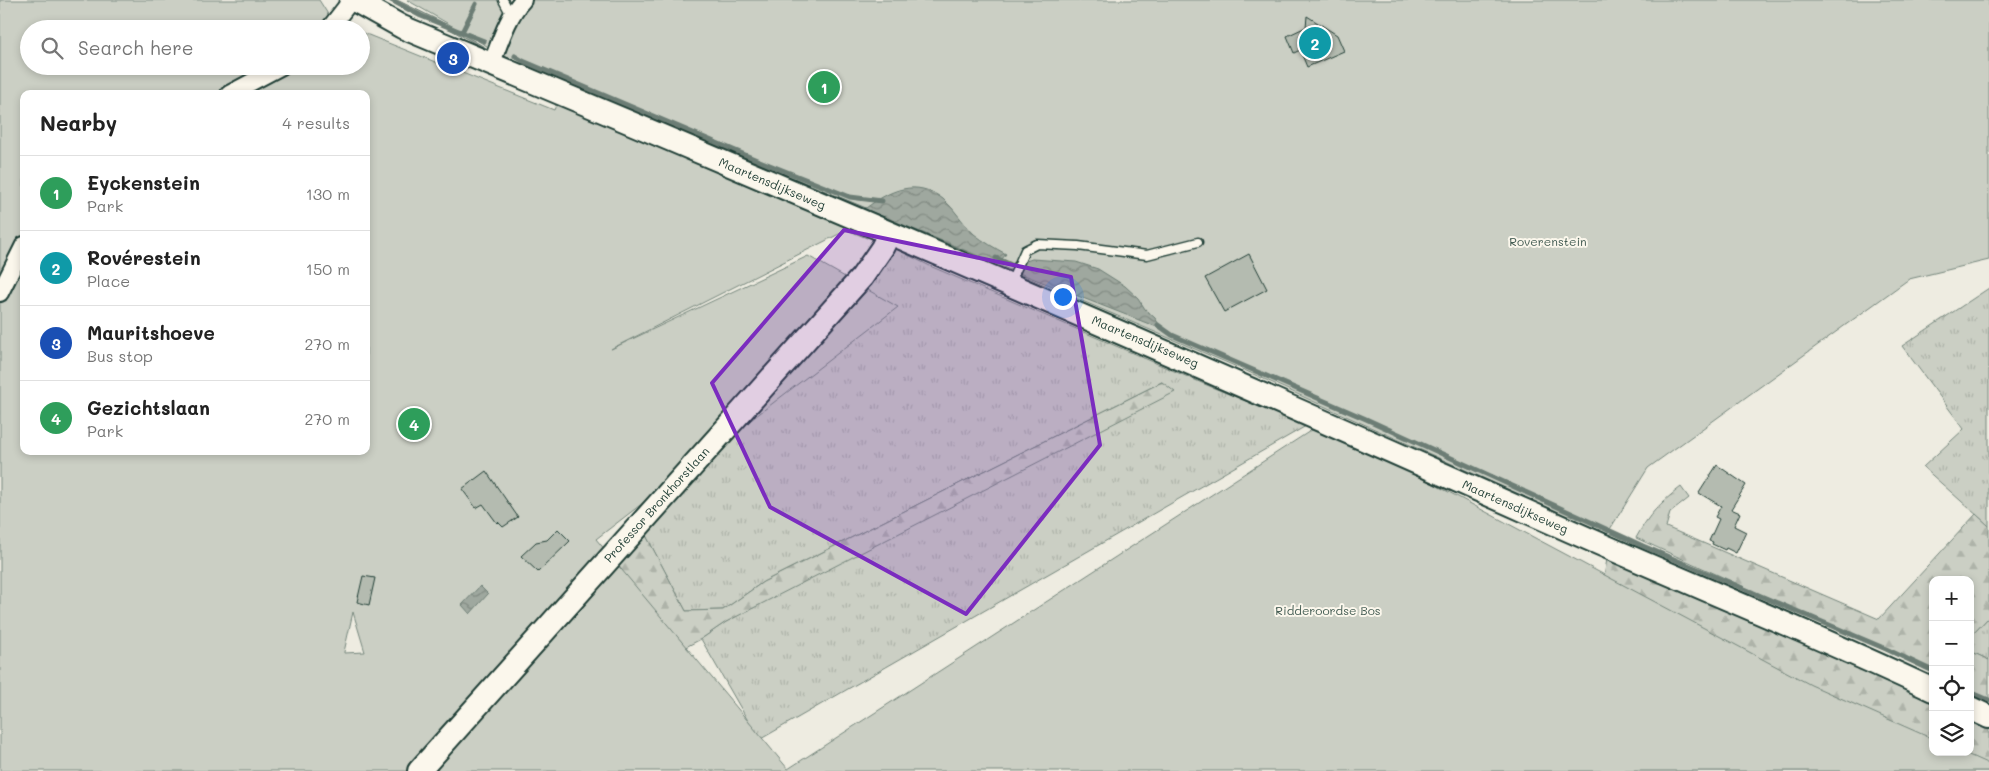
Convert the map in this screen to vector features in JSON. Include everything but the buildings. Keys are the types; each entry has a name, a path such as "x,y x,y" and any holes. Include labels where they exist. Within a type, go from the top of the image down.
{"street":[{"path":"336,20 349,0"},
{"name":"Maartensdijkseweg","path":"354,0 402,27 1232,380 1568,530 1876,663 1929,688"},
{"path":"491,65 512,17 523,0"},
{"path":"237,90 265,75"},
{"name":"Professor Bronkhorstlaan","path":"419,771 862,277 882,248 889,234"},
{"path":"0,292 20,253"},
{"path":"1974,710 1989,717"}],"lane":[{"path":"503,0 512,17"},
{"path":"1010,284 1025,250 1037,244 1078,246 1147,255 1198,242"}],"highlighted area":[{"path":"844,230 1071,277 1100,445 966,614 770,507 712,383"}],"green space":[{"name":"Ridderoordse Bos","path":"0,0 319,0 333,20 20,20 20,75 370,75 370,36 554,110 563,88 881,222 867,238 847,230 611,349 808,256 898,307 596,539 788,769 1321,424 1811,685 1929,737 1929,756 1971,756 1989,764 1989,771 0,771","holes":["353,612 365,652 344,652"]},
{"name":"Roverenstein","path":"407,0 1989,0 1989,260 1909,279 1648,468 1607,534 1244,370 506,57"},
{"path":"896,249 930,266 1306,426 759,740 701,639 726,622 1162,382 763,582 723,610 686,611 642,528"},
{"path":"1989,288 1989,526 1923,467 1964,429 1902,346"},
{"path":"1162,382 1175,392 726,622 701,639 455,768 642,528 686,611 723,610 763,582"},
{"path":"1681,487 1689,498 1670,513 1666,527 1879,619 1976,514 1989,526 1989,617 1974,633 1974,576 1929,576 1929,670 1636,538 1645,522"},
{"path":"1608,553 1929,701 1929,756 1974,756 1974,722 1989,729 1989,771 1459,771 1602,589"},
{"path":"1989,617 1989,660 1974,653 1974,633"},
{"path":"1974,653 1989,660 1989,699 1974,692"}],"water":[{"path":"393,0 397,0 440,21 505,59 866,208 884,196 903,189 923,189 933,193 947,203 974,234 1006,254 998,264 504,60 439,23"},
{"path":"1032,259 1076,262 1098,269 1125,286 1138,298 1162,329 1019,273 1023,262"},
{"path":"480,586 488,594 470,614 462,605"}],"waterway":[{"path":"391,0 421,16 484,41"},
{"path":"462,32 476,4"},
{"path":"515,56 757,160 850,197 882,201"},
{"path":"996,258 1020,269"},
{"path":"1158,325 1172,335 1366,419 1643,546 1929,669"},
{"path":"1974,694 1989,700"}],"place":[{"name":"Rovérestein","path":"1315,43"},
{"name":"Mauritshoeve","path":"453,58"},
{"name":"Eyckenstein","path":"824,87"},
{"name":"Gezichtslaan","path":"414,424"}]}
